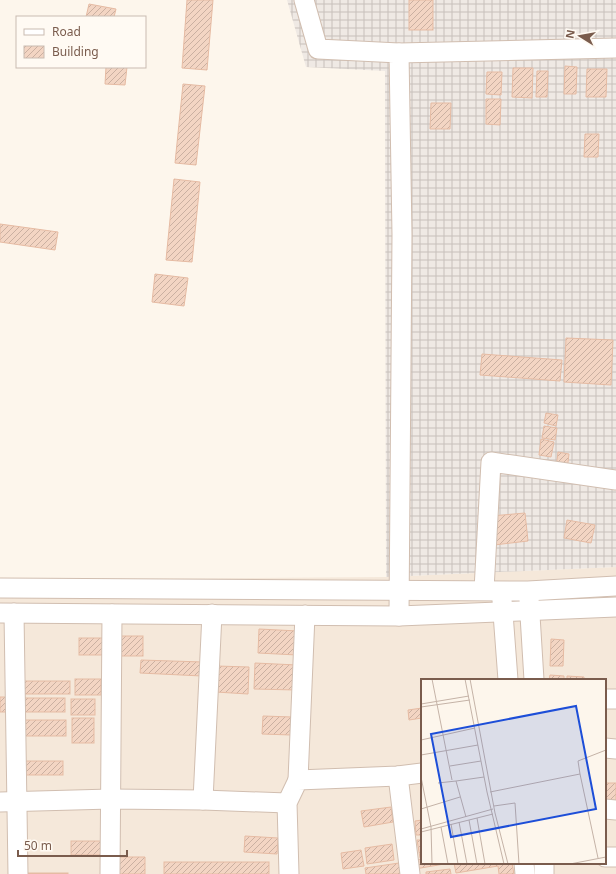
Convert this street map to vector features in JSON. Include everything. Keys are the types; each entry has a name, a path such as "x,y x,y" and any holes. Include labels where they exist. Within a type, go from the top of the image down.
{"street":[{"path":"304,0 318,49 399,52 616,48"},
{"path":"399,52 402,236 399,616"},
{"path":"508,679 503,612 493,590 491,462 616,480"},
{"path":"0,588 528,591 616,586"},
{"path":"528,591 534,679"},
{"path":"18,874 8,802 7,613 399,616 616,607"},
{"path":"110,874 112,614"},
{"path":"203,800 212,614"},
{"path":"289,874 287,803 298,780 305,615"},
{"path":"606,748 616,749"},
{"path":"298,780 398,776 421,773"},
{"path":"398,776 410,874"},
{"path":"8,802 111,799 287,803"},
{"path":"606,809 616,810"},
{"path":"524,864 525,874"}],"shaded area":[{"path":"287,0 616,0 616,567 386,577 385,71 306,67"},
{"path":"616,567 616,874 0,874 0,580 386,577"}],"building":[{"path":"187,0 213,0 207,70 182,68"},
{"path":"409,0 433,0 433,30 409,30"},
{"path":"89,4 116,9 114,16 86,16"},
{"path":"565,66 577,67 576,94 564,94"},
{"path":"106,68 127,68 125,85 105,84"},
{"path":"513,68 533,68 532,98 512,97"},
{"path":"587,69 607,69 606,97 586,97"},
{"path":"537,71 548,71 547,97 536,97"},
{"path":"487,72 502,72 501,95 486,94"},
{"path":"183,84 205,86 196,165 175,163"},
{"path":"486,99 501,99 500,125 486,124"},
{"path":"431,103 451,103 450,129 430,129"},
{"path":"585,134 599,134 598,157 584,157"},
{"path":"174,179 200,182 192,262 166,260"},
{"path":"0,224 58,232 55,250 0,242"},
{"path":"155,274 188,278 184,306 152,302"},
{"path":"566,338 613,340 611,385 564,382"},
{"path":"482,354 562,360 560,381 480,375"},
{"path":"546,413 558,415 556,426 544,423"},
{"path":"544,426 557,428 555,440 542,438"},
{"path":"541,439 554,442 551,457 539,455"},
{"path":"558,452 569,454 567,470 556,468"},
{"path":"525,513 528,541 494,545 491,516"},
{"path":"567,520 595,525 591,543 564,538"},
{"path":"259,629 298,631 297,655 258,653"},
{"path":"116,636 143,636 143,656 116,656"},
{"path":"79,638 104,638 104,655 79,655"},
{"path":"551,639 564,640 563,666 550,666"},
{"path":"141,660 203,662 202,676 140,673"},
{"path":"255,663 297,665 296,690 254,689"},
{"path":"217,666 249,667 248,694 216,692"},
{"path":"550,675 564,676 564,679 549,679"},
{"path":"567,676 584,677 584,679 567,679"},
{"path":"75,679 101,679 101,695 75,695"},
{"path":"23,681 70,681 70,694 23,694"},
{"path":"0,697 7,697 7,712 0,712"},
{"path":"22,698 65,698 65,712 22,712"},
{"path":"71,699 95,699 95,715 71,715"},
{"path":"421,708 421,718 409,720 408,710"},
{"path":"263,716 292,717 291,735 262,734"},
{"path":"72,718 94,718 94,743 72,743"},
{"path":"23,720 66,720 66,736 23,736"},
{"path":"23,761 63,761 63,775 23,775"},
{"path":"606,783 616,783 616,806 606,806"},
{"path":"391,807 393,822 364,827 361,811"},
{"path":"421,820 421,835 416,835 415,821"},
{"path":"245,836 278,838 277,854 244,852"},
{"path":"417,840 421,840 420,858"},
{"path":"71,841 102,841 102,855 71,855"},
{"path":"392,844 394,860 367,864 365,848"},
{"path":"361,850 364,866 343,869 341,853"},
{"path":"119,857 145,857 145,874 118,874"},
{"path":"421,859 421,864 444,864 415,869 414,860"},
{"path":"164,862 269,862 269,874 164,874"},
{"path":"399,863 400,874 366,874 365,868"},
{"path":"454,864 512,864 514,874 499,874 498,866 456,873"},
{"path":"450,869 451,874 426,874 426,872"},
{"path":"68,873 68,874 20,874"}]}
